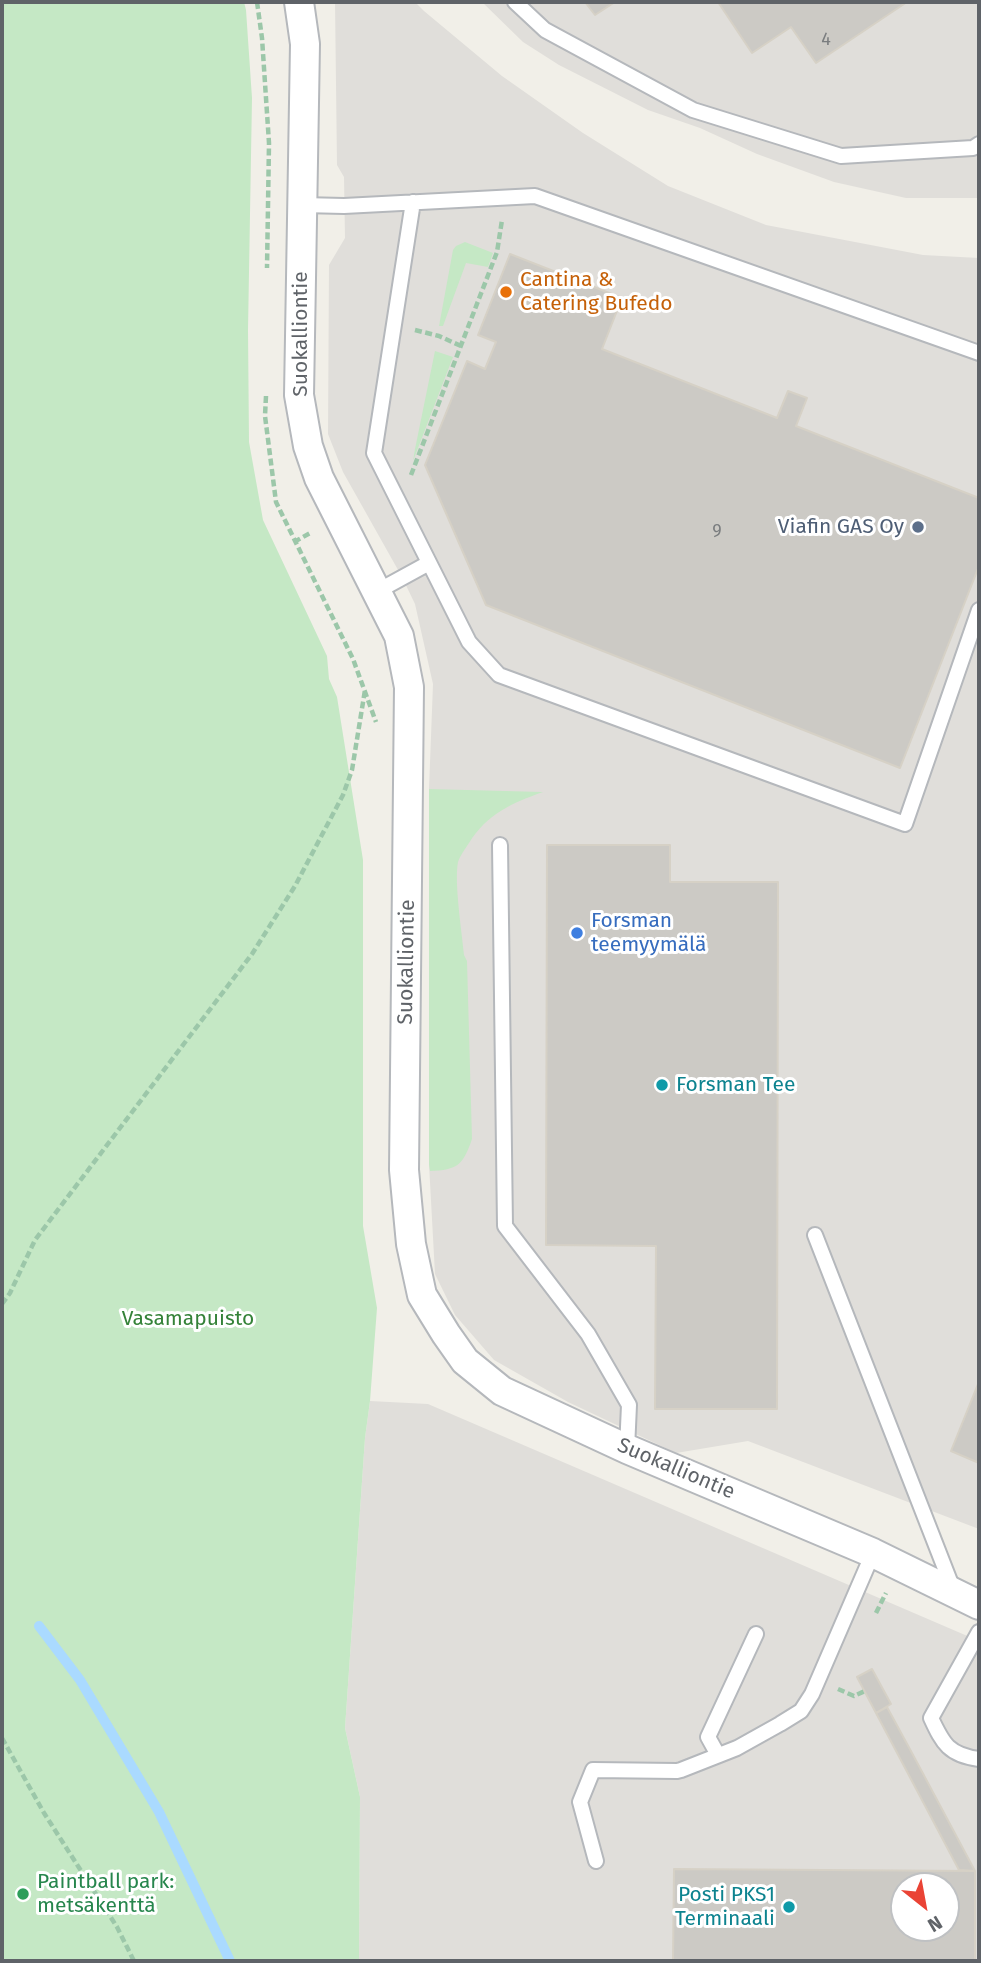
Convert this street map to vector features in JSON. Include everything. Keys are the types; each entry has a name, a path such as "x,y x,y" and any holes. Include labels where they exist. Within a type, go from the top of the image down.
{"street":[{"name":"Suokalliontie","path":"299,2 305,44 299,395 308,446 324,488 399,636 410,687 404,1170 411,1244 422,1295 464,1361 502,1391 627,1449 873,1553 967,1599"}],"lane":[{"path":"515,2 545,30 693,110 841,156 973,148 979,144"},
{"path":"302,205 344,206 535,196 979,353"},
{"path":"413,202 374,453 469,642 499,675 905,824 979,610"},
{"path":"376,592 429,563"},
{"path":"500,845 505,1226 588,1334 629,1405 627,1449"},
{"path":"815,1235 967,1599"},
{"path":"596,1861 580,1802 593,1770 677,1771 737,1748 801,1710 812,1694 873,1553"},
{"path":"979,1632 931,1718 942,1742 964,1757 979,1759"},
{"path":"718,1755 708,1737 756,1634"}],"path":[{"path":"409,479 497,252 505,197"},
{"path":"439,336 461,346"},
{"path":"2,1304 35,1240 251,954 295,886 343,795 352,770 365,689 353,659 294,542 320,527"},
{"path":"837,1689 854,1696 865,1691"},
{"path":"2,1738 44,1814 117,1927 134,1961"}],"shaded area":[{"path":"335,2 415,2 502,76 583,133 668,186 766,225 923,255 979,258 979,1529 748,1441 676,1453 568,1402 494,1360 455,1315 435,1274 429,1164 429,789 433,684 415,604 343,472 328,434 329,265 345,238 344,177 337,165"},
{"path":"482,2 979,2 979,198 906,198 834,182 757,154 700,128 648,110 559,65 523,42"},
{"path":"370,1401 428,1404 979,1641 979,1961 359,1961 360,1797 345,1728 365,1438"}],"green space":[{"name":"Vasamapuisto","path":"2,2 244,2 246,10 252,98 249,442 263,520 327,656 329,679 337,697 363,860 363,1226 377,1308 345,1728 360,1797 359,1961 2,1961"},
{"path":"465,242 493,253 488,267 466,263 443,326 439,326 453,250"},
{"path":"435,351 453,357 413,461 415,449"},
{"path":"429,789 543,792 511,805 492,817 476,833 458,862 459,908 467,961 472,1139 466,1155 458,1164 447,1169 430,1171 429,1164"}],"building":[{"path":"585,2 615,2 595,15"},
{"path":"718,2 907,2 816,63 791,27 752,53"},
{"path":"510,254 622,298 602,349 777,418 788,391 807,398 796,426 979,498 979,566 900,768 486,605 425,465 467,361 485,369 496,342 478,335"},
{"name":"Forsman Tee","path":"547,845 670,845 670,882 778,882 777,1409 655,1409 656,1246 546,1245"},
{"path":"979,1385 979,1463 951,1451"},
{"path":"872,1669 891,1704 876,1713 857,1677"},
{"path":"887,1707 975,1871 959,1870 876,1713"},
{"name":"Posti PKS1 Terminaali","path":"674,1869 975,1871 975,1961 673,1961"}],"waterway":[{"path":"39,1626 80,1680 159,1812 230,1961"}],"place":[{"name":"Cantina & Catering Bufedo","path":"506,292"},
{"name":"Viafin GAS Oy","path":"918,527"},
{"name":"Forsman teemyymälä","path":"577,933"},
{"name":"Forsman Tee","path":"662,1085"},
{"name":"Paintball park: metsäkenttä","path":"23,1894"},
{"name":"Posti PKS1 Terminaali","path":"789,1907"}]}
